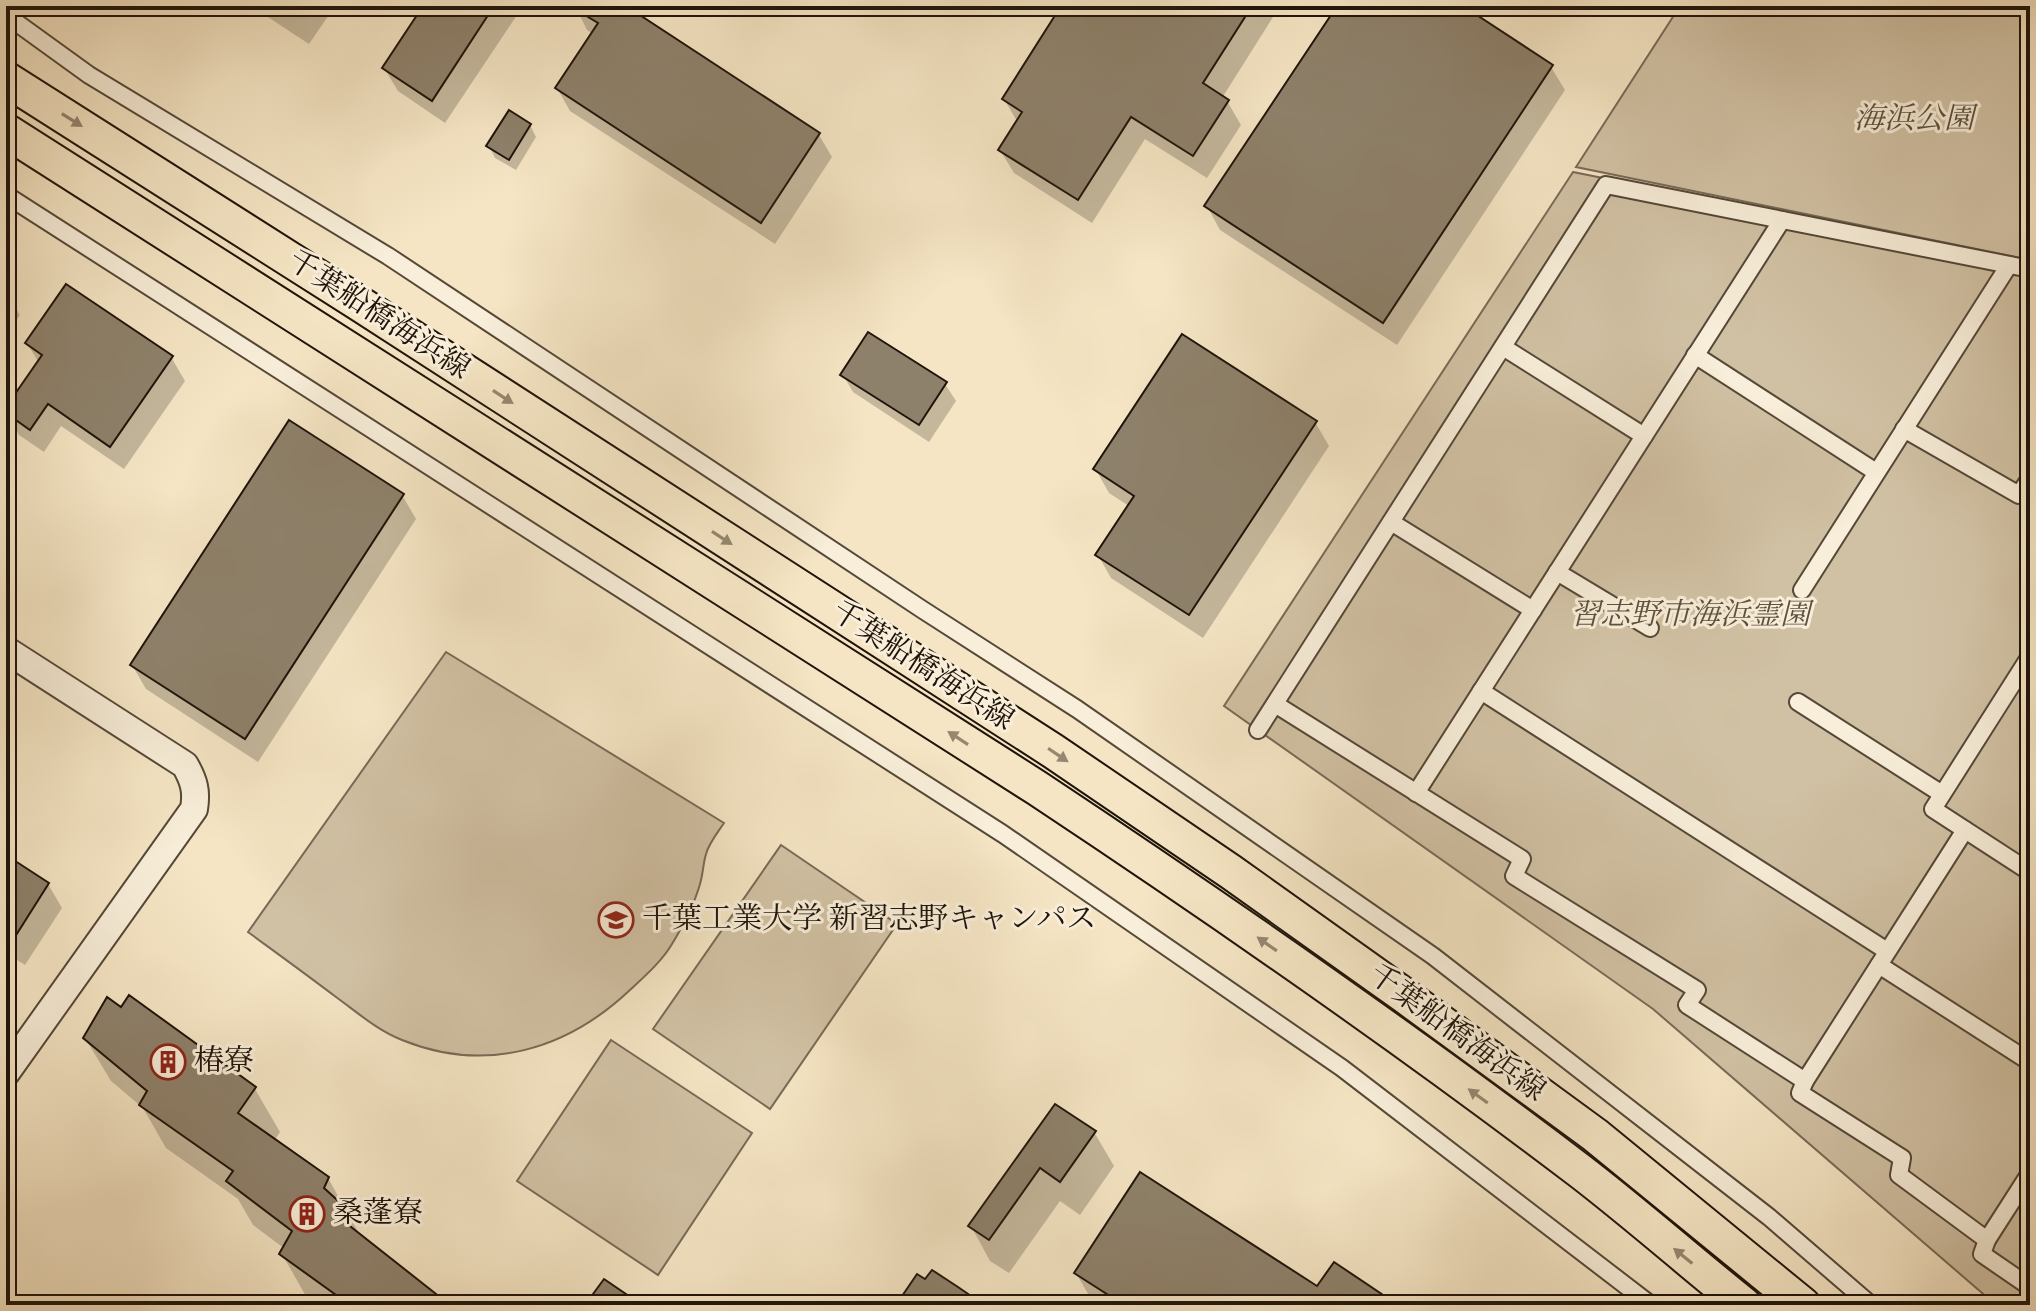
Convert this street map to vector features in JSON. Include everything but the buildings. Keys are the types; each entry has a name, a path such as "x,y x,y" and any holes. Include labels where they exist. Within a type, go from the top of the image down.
{"main road":[{"name":"千葉船橋海浜線","path":"6,79 1053,751 1218,863 1595,1135 1803,1305"},
{"name":"千葉船橋海浜線","path":"6,131 1023,779 1192,891 1581,1172 1744,1305"}],"street":[{"path":"6,15 89,75 388,256 1077,709 1433,956 1769,1217 1871,1305"},
{"path":"1258,730 1606,185 2030,269"},
{"path":"6,195 1003,834 1342,1068 1651,1305"},
{"path":"1416,793 1782,220"},
{"path":"1802,590 2009,265"},
{"path":"1503,347 1644,436"},
{"path":"1695,355 1876,472"},
{"path":"1904,429 2019,495 2030,478"},
{"path":"1391,522 1533,610"},
{"path":"1557,572 1650,628"},
{"path":"6,650 185,765 196,793 194,809 6,1073"},
{"path":"2030,656 2025,676 1933,809 2030,872"},
{"path":"1481,691 1883,958 2030,1062"},
{"path":"1798,702 1942,794"},
{"path":"1275,704 1522,859 1514,876 1697,990 1687,1005 1805,1081"},
{"path":"1965,830 1800,1093 1902,1158 1899,1175 1987,1240"},
{"path":"2030,1173 1987,1240 1982,1254 2030,1287"}],"green space":[{"name":"海浜公園","path":"1680,6 2030,6 2030,260 1576,167"},
{"name":"習志野市海浜霊園","path":"1573,172 2030,264 2030,1305 1996,1305 1653,1009 1224,706"},
{"path":"446,652 724,823 707,850 700,884 688,915 668,950 653,968 606,1010 580,1027 553,1041 494,1055 464,1055 433,1050 393,1036 248,932"},
{"path":"781,845 897,924 770,1109 653,1029"},
{"path":"611,1040 752,1133 658,1275 517,1181"}],"place":[{"name":"千葉工業大学 新習志野キャンパス","path":"616,920"},
{"name":"椿寮","path":"168,1062"},
{"name":"桑蓬寮","path":"307,1214"}]}
